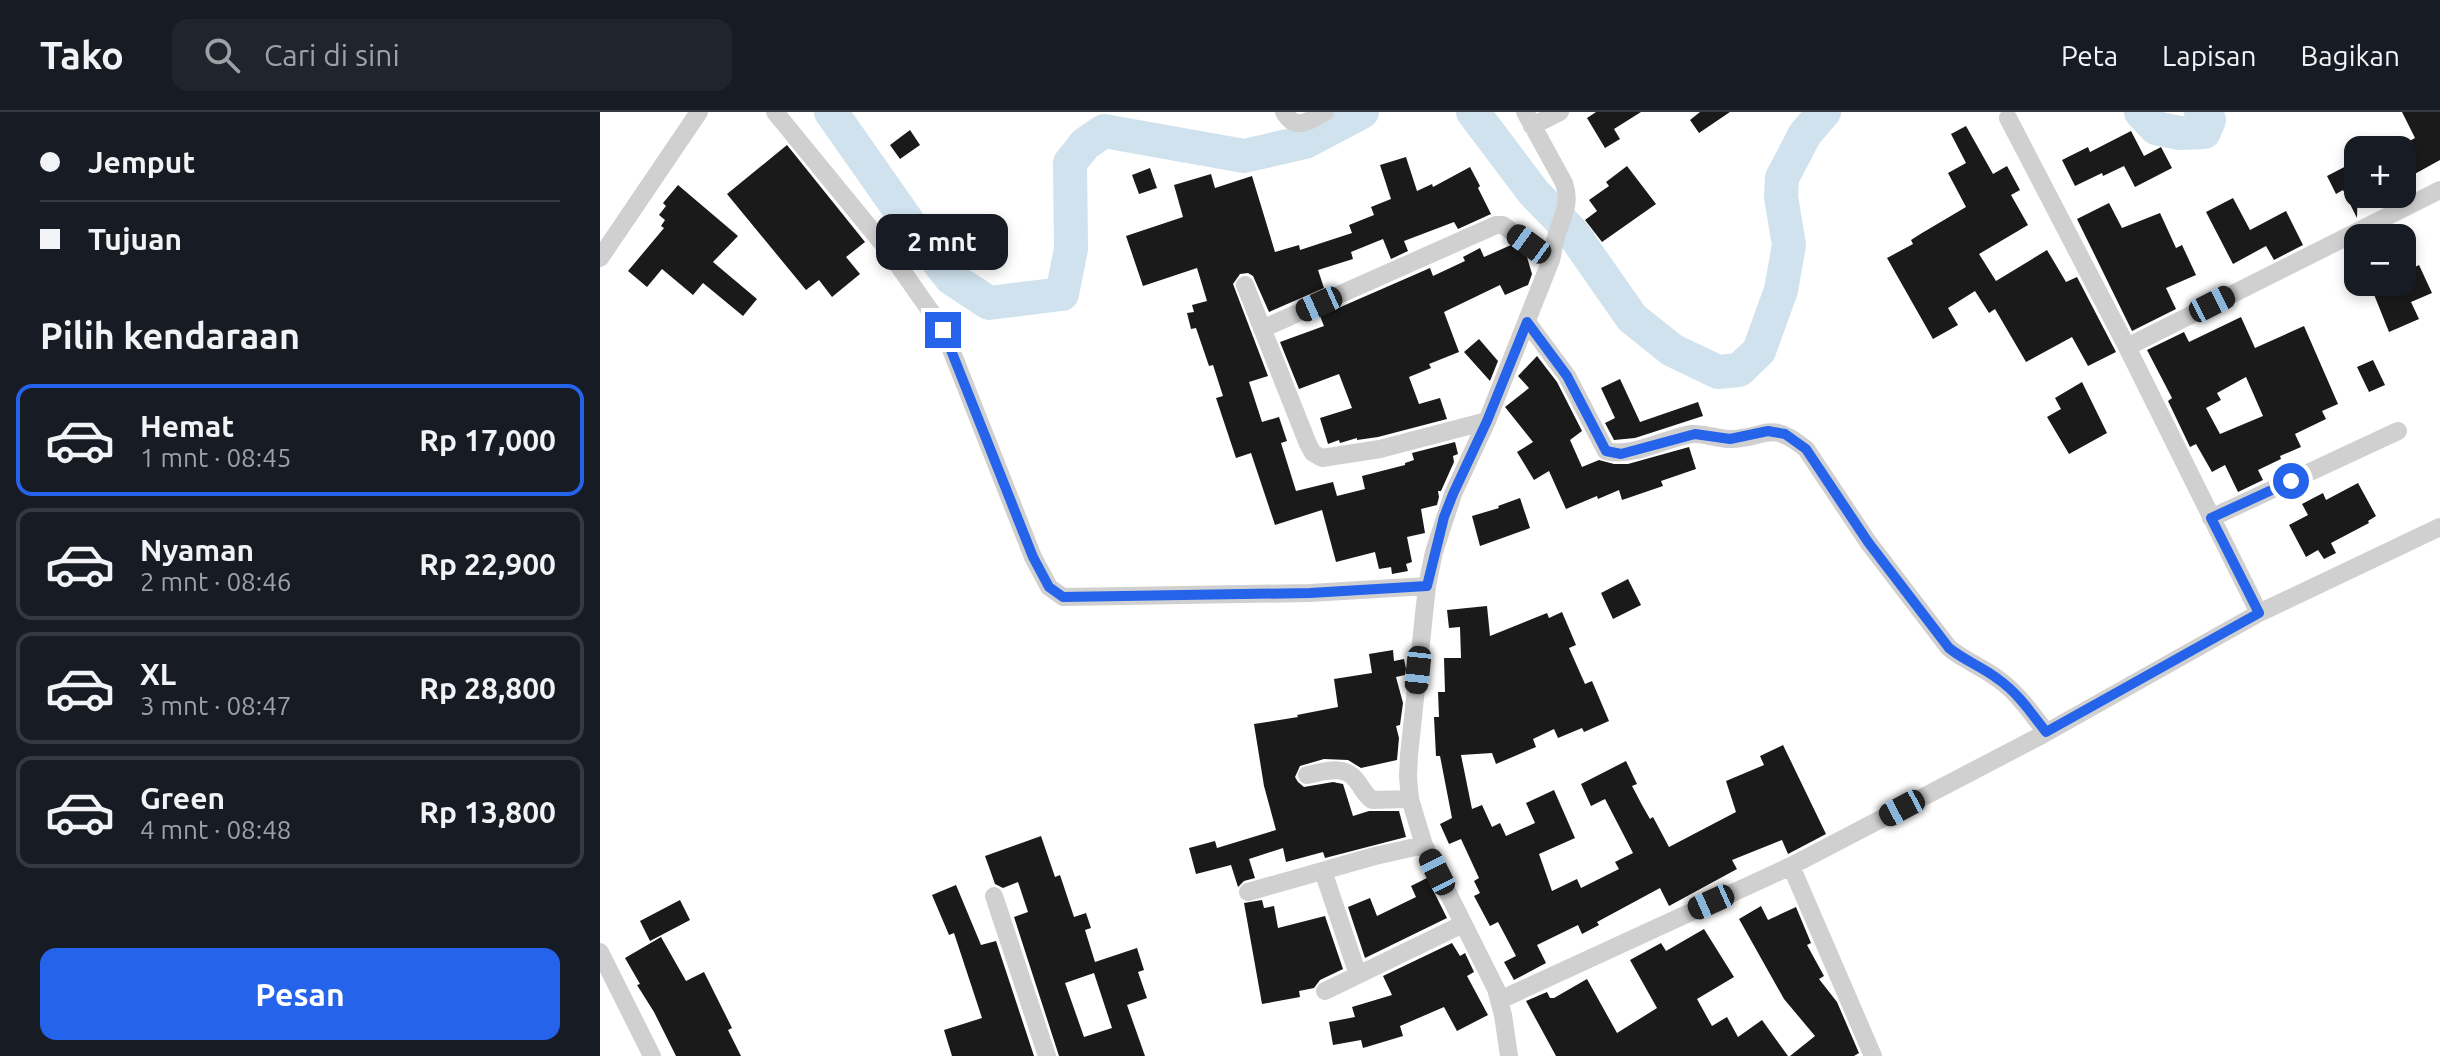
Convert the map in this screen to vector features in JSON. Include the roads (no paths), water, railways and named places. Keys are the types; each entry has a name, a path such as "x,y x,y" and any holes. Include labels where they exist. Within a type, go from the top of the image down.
{"street":[{"path":"600,258 699,112"},
{"path":"775,112 887,249 938,322 1033,557 1054,591 1063,597 1078,597 1310,593 1427,586"},
{"path":"1284,112 1290,121 1298,125 1325,112"},
{"path":"1509,1056 1500,1000 1424,845 1410,799 1409,755 1427,586 1444,517 1527,322 1567,207 1568,195 1564,183 1528,119 1560,112"},
{"path":"2008,118 2127,347 2259,613"},
{"path":"2127,347 2440,190"},
{"path":"1262,329 1496,225 1503,225 1551,260"},
{"path":"1245,285 1313,453 1322,458 1380,449 1487,421"},
{"path":"1527,322 1567,376 1606,451 1621,454 1695,434 1730,439 1768,431 1785,434 1806,449 1868,542 1949,648 2006,685 2046,732"},
{"path":"2211,518 2398,431"},
{"path":"1500,1000 1791,866 2046,732 2259,613 2440,527"},
{"path":"1307,775 1343,771 1356,779 1364,794 1372,800 1410,799"},
{"path":"1248,892 1424,845"},
{"path":"1791,866 1873,1056"},
{"path":"1323,871 1358,975"},
{"path":"994,896 1047,1056"},
{"path":"1325,991 1463,924"},
{"path":"600,952 652,1056"}],"waterway":[{"path":"831,112 951,278 989,303 1062,294 1071,249 1070,163 1085,144 1104,131 1244,156 1305,142 1362,112"},
{"path":"1473,112 1534,193 1572,232 1632,318 1672,350 1718,372 1739,370 1759,351 1781,290 1789,245 1781,197 1782,178 1805,134 1824,112"},
{"path":"2141,112 2156,128 2180,133 2204,132 2209,120 2201,112"}]}
